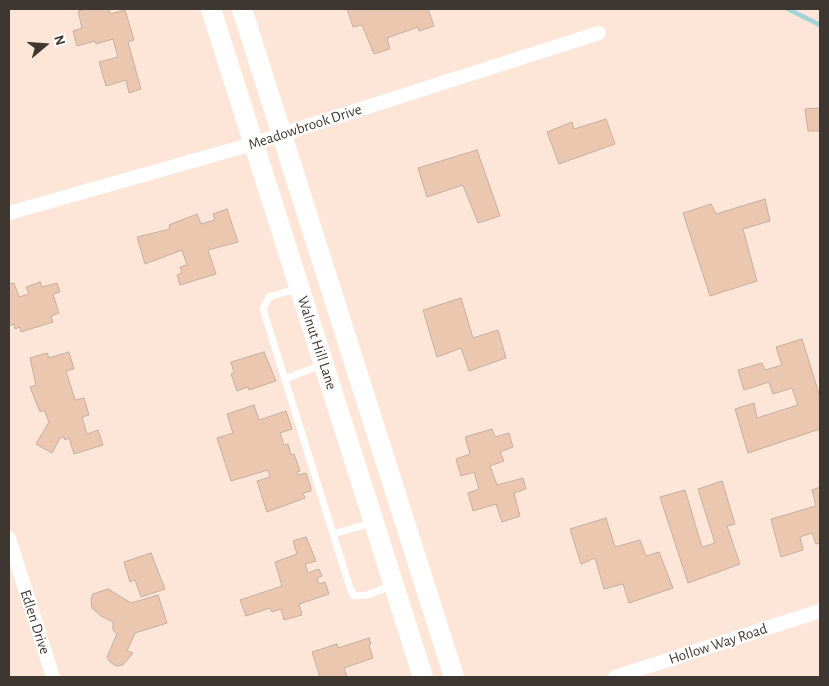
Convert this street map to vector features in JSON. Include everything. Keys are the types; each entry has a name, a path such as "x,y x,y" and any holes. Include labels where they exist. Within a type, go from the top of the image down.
{"main road":[{"name":"Walnut Hill Lane","path":"211,9 423,677"},
{"name":"Walnut Hill Lane","path":"242,9 454,677"}],"street":[{"name":"Meadowbrook Drive","path":"9,213 254,143 598,33"},
{"name":"Edlen Drive","path":"9,538 53,677"},
{"name":"Hollow Way Road","path":"615,677 820,611"}],"lane":[{"path":"300,288 269,297 263,309 333,534 354,596 367,595 394,585"},
{"path":"285,379 324,364"},
{"path":"333,534 374,522"}],"building":[{"path":"109,9 110,14 125,10 134,40 128,42 141,89 129,93 126,80 106,86 99,62 118,57 113,39 96,44 95,41 77,46 73,31 82,28 78,11"},
{"path":"347,9 428,9 434,26 419,31 418,27 387,38 390,49 374,54 362,25 353,27"},
{"path":"820,108 820,131 808,131 805,109"},
{"path":"606,119 615,144 559,164 547,132 572,122 574,129"},
{"path":"477,150 500,216 478,223 463,185 427,197 418,168"},
{"path":"765,199 770,221 743,229 757,281 710,296 683,213 711,204 716,214"},
{"path":"227,209 238,242 208,250 216,274 180,285 177,275 182,273 180,267 187,265 182,250 145,264 137,237 170,229 169,225 197,214 201,224 215,220 213,214"},
{"path":"40,282 42,287 57,283 60,292 53,294 59,313 51,316 53,322 21,332 20,327 15,329 14,324 9,326 9,284 14,283 19,297 29,294 26,287"},
{"path":"461,298 473,338 498,330 506,358 469,371 461,348 437,357 423,310"},
{"path":"802,339 820,397 820,429 748,453 735,409 754,403 757,418 798,405 792,388 773,394 769,382 744,390 738,370 762,363 765,370 782,365 776,347"},
{"path":"69,352 74,369 66,371 75,400 84,398 89,415 82,417 87,434 98,430 103,445 74,454 69,438 65,440 64,437 60,438 52,453 36,444 49,422 44,410 40,412 30,387 36,385 30,358 47,353 49,358"},
{"path":"264,352 276,381 249,390 248,387 237,391 231,374 234,373 231,362"},
{"path":"254,405 259,420 286,411 292,429 280,433 284,445 288,444 291,455 294,454 300,471 297,472 298,475 306,473 311,488 311,491 303,493 305,498 267,512 257,481 270,477 268,470 231,481 217,438 233,433 227,414"},
{"path":"492,429 495,437 509,433 513,447 500,452 504,461 490,466 497,485 523,478 526,489 514,493 520,516 502,522 496,504 473,511 468,493 479,489 474,472 461,476 456,459 470,454 465,437"},
{"path":"722,481 735,524 727,526 740,564 688,583 660,497 685,490 702,547 715,543 698,489"},
{"path":"820,487 820,543 816,544 812,533 800,537 803,550 781,557 771,519 816,506 812,490"},
{"path":"606,518 615,547 640,540 646,556 659,552 673,588 629,603 623,584 604,589 595,558 581,564 570,529"},
{"path":"306,537 316,561 305,564 308,573 319,569 322,576 317,578 319,584 325,582 329,594 299,604 302,615 284,620 281,609 272,612 270,608 246,616 240,600 282,586 275,562 297,554 293,541"},
{"path":"151,553 165,589 141,597 135,580 130,582 124,562"},
{"path":"108,589 131,603 158,595 167,623 135,633 127,651 133,653 123,665 116,666 107,657 117,634 113,630 113,622 101,616 92,608 91,599 93,594"},
{"path":"369,638 373,658 344,668 347,677 320,677 312,652 337,644 338,648"}],"waterway":[{"path":"788,9 820,25"}]}
